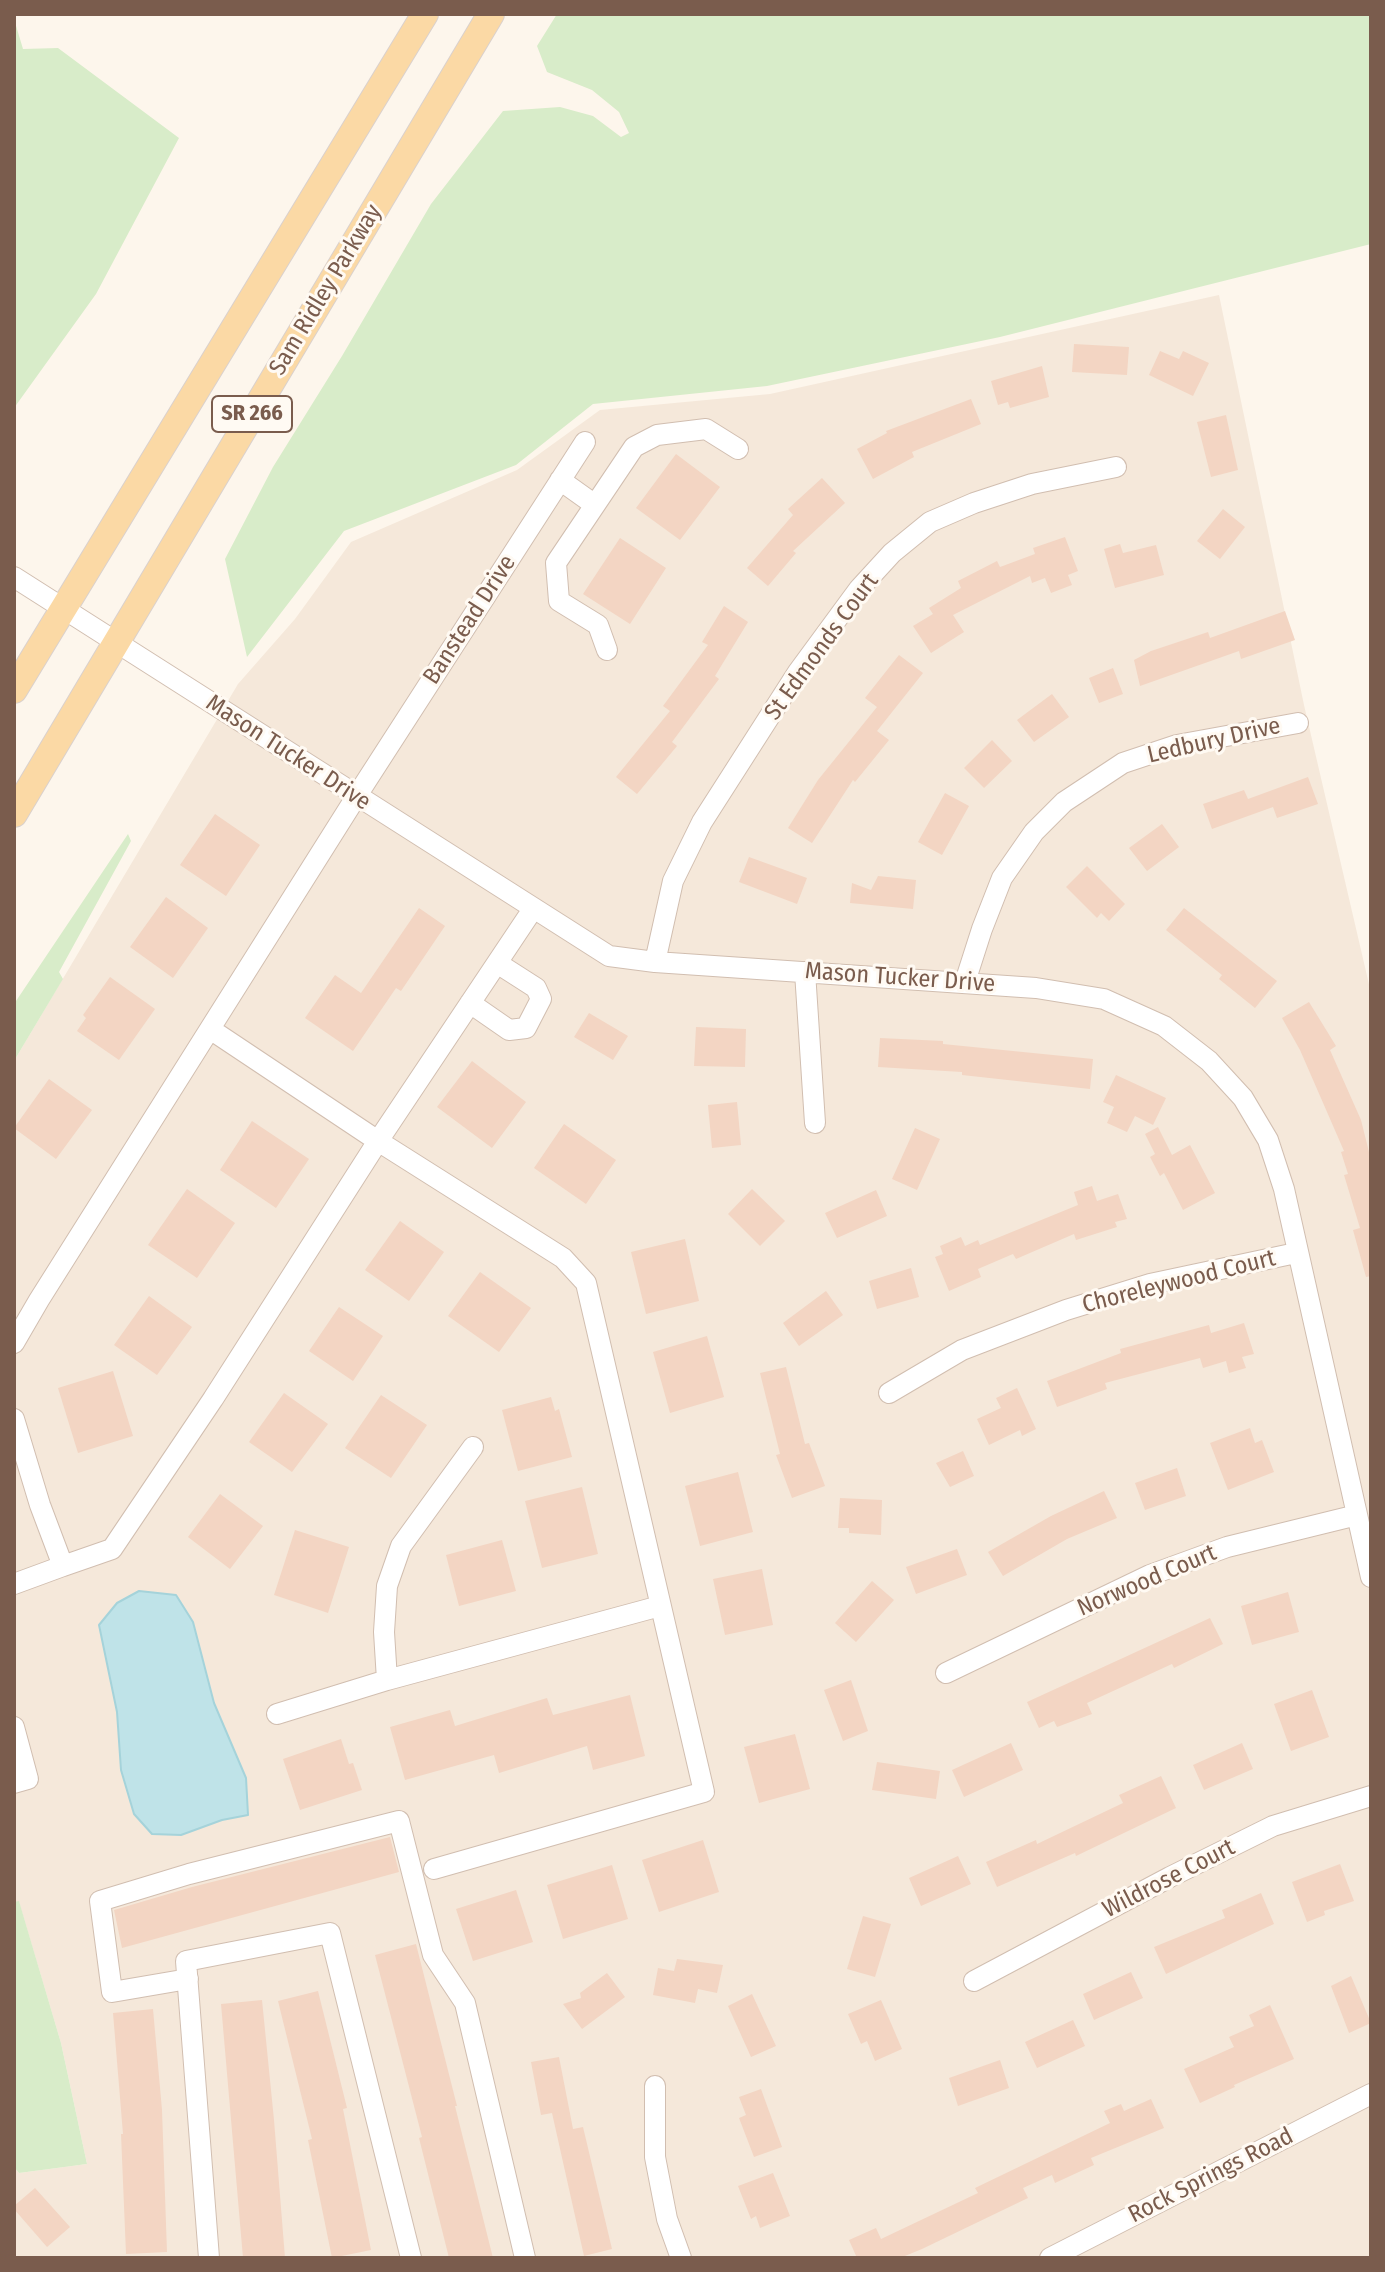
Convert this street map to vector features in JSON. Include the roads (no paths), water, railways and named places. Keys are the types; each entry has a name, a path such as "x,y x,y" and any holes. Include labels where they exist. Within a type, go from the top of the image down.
{"main road":[{"name":"SR 266","path":"14,690 425,14"},
{"name":"Sam Ridley Parkway","path":"14,814 491,14"}],"street":[{"path":"607,650 598,625 559,601 556,563 634,447 657,435 706,429 738,449"},
{"name":"Banstead Drive","path":"14,1343 356,797 585,442"},
{"name":"St Edmonds Court","path":"655,962 673,881 702,822 798,672 859,589 892,553 930,522 974,503 1032,484 1116,467"},
{"path":"560,480 595,505"},
{"name":"Mason Tucker Drive","path":"14,577 609,956 655,962 1036,988 1104,999 1164,1026 1209,1061 1243,1098 1268,1140 1284,1189 1371,1577"},
{"name":"Ledbury Drive","path":"965,982 1002,878 1034,832 1064,802 1123,763 1177,745 1298,723"},
{"path":"14,1584 112,1549 533,909"},
{"path":"470,1003 509,1030 526,1028 541,999 536,988 497,963"},
{"path":"805,972 815,1123"},
{"path":"210,1029 378,1141 563,1258 586,1283 704,1792 434,1869"},
{"name":"Choreleywood Court","path":"889,1393 962,1350 1066,1310 1150,1284 1296,1253"},
{"path":"14,1419 40,1505 63,1566"},
{"path":"387,1680 384,1632 387,1586 401,1546 473,1447"},
{"name":"Norwood Court","path":"946,1673 1150,1575 1227,1547 1357,1515"},
{"path":"277,1714 387,1680 660,1606"},
{"path":"14,1727 28,1779 14,1783"},
{"name":"Wildrose Court","path":"974,1981 1273,1826 1371,1796"},
{"path":"188,1979 112,1992 100,1901 189,1874 399,1821 433,1955 465,2003 525,2258"},
{"path":"209,2258 186,1961 330,1933 411,2258"},
{"path":"655,2086 655,2157 667,2219 681,2258"},
{"name":"Rock Springs Road","path":"1050,2258 1371,2094"}],"water":[{"path":"139,1591 176,1595 193,1622 214,1703 246,1778 248,1815 222,1820 181,1835 152,1834 134,1814 121,1770 117,1712 99,1625 117,1603"}]}
